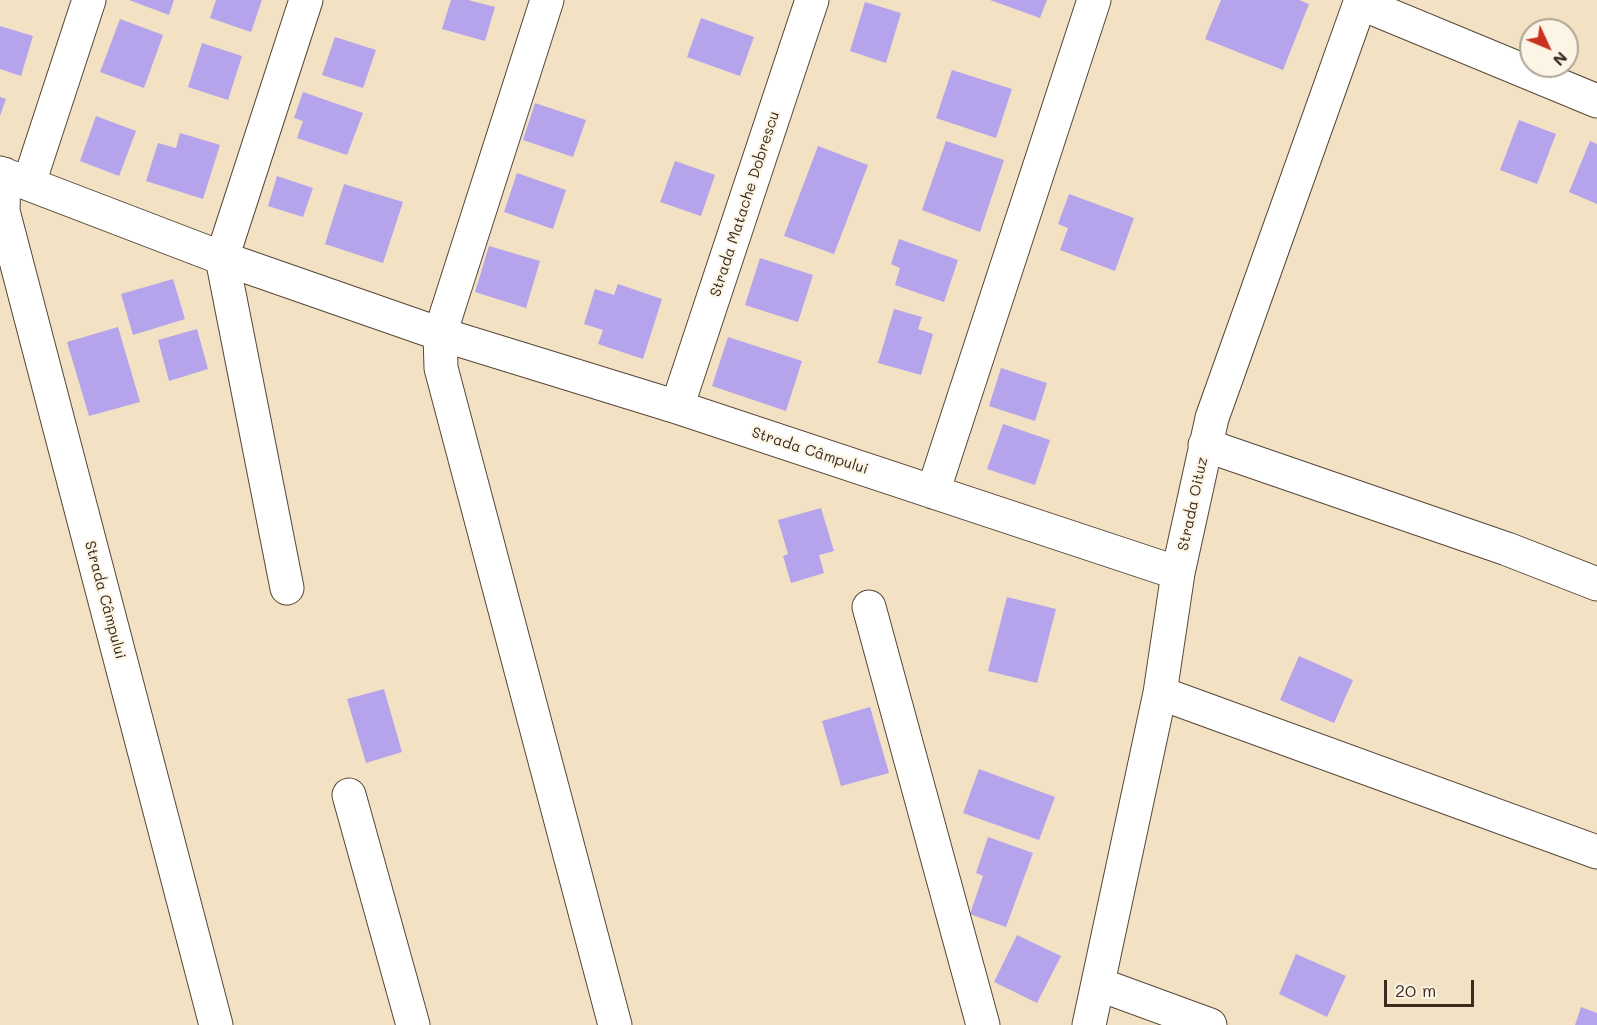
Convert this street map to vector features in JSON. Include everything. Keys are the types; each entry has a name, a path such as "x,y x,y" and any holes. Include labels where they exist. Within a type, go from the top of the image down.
{"street":[{"path":"11,177 89,0"},
{"path":"287,588 222,258 306,0"},
{"path":"547,0 440,334 441,368 615,1025"},
{"name":"Strada Matache Dobrescu","path":"677,407 812,0"},
{"path":"933,492 1094,0"},
{"path":"1361,1 1597,101"},
{"name":"Strada Oituz","path":"1089,1025 1160,693 1178,573 1205,445 1231,364 1361,1"},
{"name":"Strada Câmpului","path":"216,1025 3,212 11,177 222,258 440,334 677,407 1178,573"},
{"path":"1205,445 1507,549 1597,584"},
{"path":"869,607 983,1025"},
{"path":"1160,693 1597,852"},
{"path":"348,795 413,1025"},
{"path":"1098,984 1210,1025"}],"building":[{"path":"129,0 174,0 169,15"},
{"path":"216,0 262,0 251,32 210,18"},
{"path":"451,0 468,0 495,7 485,41 442,29"},
{"path":"990,0 1047,0 1040,18"},
{"path":"1221,0 1299,0 1309,4 1283,70 1205,39"},
{"path":"865,2 901,13 886,63 850,51"},
{"path":"701,18 754,37 740,76 687,57"},
{"path":"120,19 163,35 144,88 100,72"},
{"path":"0,26 33,36 21,76 0,69"},
{"path":"335,37 376,50 363,88 322,75"},
{"path":"202,43 242,56 228,100 188,87"},
{"path":"952,70 1012,89 996,138 936,118"},
{"path":"303,92 363,113 347,155 297,138 303,121 294,118"},
{"path":"0,97 6,99 0,116"},
{"path":"535,103 586,120 573,157 523,140"},
{"path":"96,116 136,131 119,176 80,161"},
{"path":"1519,120 1556,134 1537,184 1500,170"},
{"path":"180,133 220,145 203,199 146,181 158,143 176,148"},
{"path":"946,141 1004,160 980,232 922,210"},
{"path":"1590,141 1597,144 1597,204 1569,192"},
{"path":"818,146 868,165 834,254 784,236"},
{"path":"675,161 715,175 701,216 660,202"},
{"path":"517,173 566,190 553,229 504,212"},
{"path":"277,176 313,188 303,217 268,206"},
{"path":"344,184 403,202 383,263 325,244"},
{"path":"1069,194 1134,218 1115,271 1060,250 1068,228 1058,224"},
{"path":"899,239 958,260 944,302 895,285 900,268 891,264"},
{"path":"489,246 540,261 526,308 475,292"},
{"path":"760,258 813,275 798,322 745,305"},
{"path":"173,279 185,319 133,335 121,294"},
{"path":"618,284 662,299 643,359 598,344 603,330 584,324 595,289 614,295"},
{"path":"894,309 922,317 918,329 933,334 921,375 878,363"},
{"path":"118,327 140,402 89,416 67,342"},
{"path":"197,329 208,369 169,381 158,340"},
{"path":"728,337 802,361 786,411 712,386"},
{"path":"1001,368 1047,383 1035,421 989,406"},
{"path":"1003,424 1050,440 1035,485 987,469"},
{"path":"821,508 834,551 819,555 824,573 791,583 783,556 788,554 778,520"},
{"path":"1007,597 1056,609 1037,683 988,671"},
{"path":"1299,656 1353,680 1334,723 1280,700"},
{"path":"384,689 402,752 366,763 347,699"},
{"path":"870,707 889,773 841,786 822,721"},
{"path":"979,769 1055,797 1039,840 963,813"},
{"path":"988,837 1033,853 1006,927 970,914 983,876 976,873"},
{"path":"1017,935 1061,956 1037,1003 994,982"},
{"path":"1296,954 1346,976 1327,1017 1279,994"},
{"path":"1581,1007 1597,1013 1597,1025 1575,1025"}]}
